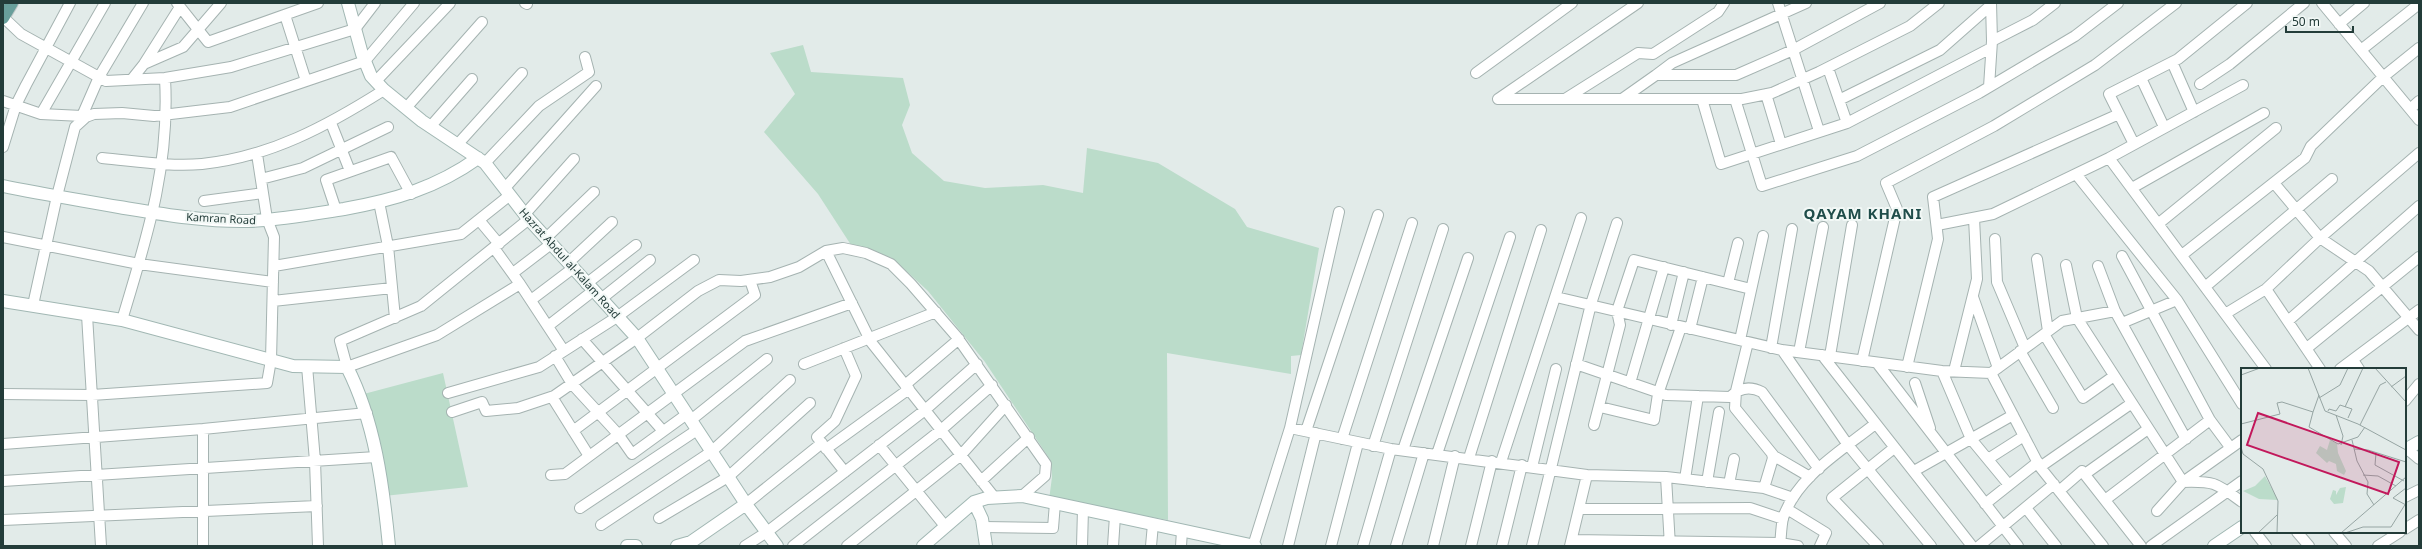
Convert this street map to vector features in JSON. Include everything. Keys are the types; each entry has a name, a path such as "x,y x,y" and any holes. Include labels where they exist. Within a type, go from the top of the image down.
{"main road":[{"path":"3,17 12,3"}],"street":[{"path":"3,147 16,105 44,48 70,3"},
{"path":"41,114 59,86 72,60 105,3"},
{"path":"33,305 57,196 76,127 82,118 99,77 143,3"},
{"path":"144,64 183,47 221,3"},
{"path":"132,80 144,64 178,5 208,42 318,3"},
{"name":"Hazrat Abdul al-Kalam Road","path":"348,3 365,61 380,86 430,127 481,160 548,241 593,292 637,338 711,452 746,504 777,546"},
{"path":"3,17 21,34 44,48 72,60 106,81 165,78 231,67 355,29 374,3"},
{"path":"3,101 41,114 82,118 94,114 167,115 230,108 365,61 414,3"},
{"path":"102,158 162,163 202,164 257,154 330,123 380,86 450,3"},
{"path":"1476,73 1572,3"},
{"path":"1638,3 1498,100 1735,99 1766,94 1828,68 1910,26 1940,3"},
{"path":"1565,99 1638,53 1653,54 1718,12 1724,3"},
{"path":"1778,3 1819,131"},
{"path":"1622,99 1656,76 1672,63 1806,3"},
{"path":"1656,76 1736,75 1793,50 1880,3"},
{"path":"1702,99 1721,164 1847,123 1992,45 2033,20 2055,3"},
{"path":"1735,99 1762,186 1858,156 1989,87 2075,36 2118,3"},
{"path":"1862,361 1897,209 1886,184 1994,126 2095,65 2176,3"},
{"path":"2134,144 2109,94 2172,62 2247,3"},
{"path":"2200,84 2230,64 2304,3"},
{"path":"2322,3 2419,120"},
{"path":"2339,24 2364,3"},
{"path":"1839,100 1940,50 1991,4"},
{"path":"1989,87 1992,45 1991,4"},
{"path":"2361,50 2419,4"},
{"path":"285,15 306,81"},
{"path":"406,108 482,22"},
{"path":"2182,255 2306,158 2311,146 2384,77 2419,48"},
{"path":"481,160 539,106 589,72 585,57"},
{"path":"2172,62 2194,112"},
{"path":"1828,68 1847,123"},
{"path":"457,144 522,73"},
{"path":"122,320 154,212 162,163 167,115 165,78"},
{"path":"2141,78 2164,127"},
{"path":"430,127 472,79"},
{"path":"1936,225 1993,214 2109,158 2243,85"},
{"path":"274,266 461,234 479,220 507,192 596,86"},
{"path":"1766,94 1781,144"},
{"path":"2410,109 2419,101"},
{"path":"2132,188 2264,113"},
{"path":"1907,367 1938,239 1933,197 2119,114"},
{"path":"330,123 350,171"},
{"path":"261,179 304,168 388,127"},
{"path":"2158,224 2276,128"},
{"path":"2225,314 2266,289 2320,238 2419,153"},
{"path":"3,394 92,395 267,383 271,360 274,237 267,219 257,154"},
{"path":"336,210 326,180 391,157 411,194"},
{"path":"2109,158 2265,368"},
{"name":"Kamran Road","path":"3,186 154,212 240,220 267,219 336,210 411,194 454,175 481,160"},
{"path":"389,546 384,496 367,413 347,367 340,341 421,306 496,246 527,217 574,160"},
{"path":"2076,174 2177,300 2241,402"},
{"path":"2205,287 2297,211 2332,179"},
{"path":"2274,183 2320,238 2369,270 2419,330"},
{"path":"513,274 548,241 594,192"},
{"path":"204,201 263,193"},
{"path":"379,202 388,246 395,318"},
{"path":"2288,322 2419,206"},
{"path":"923,546 974,502 995,498 1022,496 1182,530 1215,542 1254,546 1290,428 1340,212"},
{"path":"1288,546 1311,432 1378,215"},
{"path":"1471,546 1496,461 1556,297 1582,218"},
{"path":"1954,371 1977,279 1974,218"},
{"path":"479,220 548,326 572,384 618,434 632,454 663,431 689,417 767,359"},
{"path":"531,300 570,266 612,222"},
{"path":"1342,439 1412,223"},
{"path":"1532,546 1591,304 1617,223"},
{"path":"1852,225 1826,356 1875,424 1914,471 1972,546"},
{"path":"1798,352 1823,227"},
{"path":"1373,446 1444,229"},
{"path":"1792,229 1776,349 1848,445 1930,546"},
{"path":"1468,458 1542,230"},
{"path":"1763,236 1751,289 1736,391 1735,408 1772,454 1810,477"},
{"path":"3,237 139,264 273,282"},
{"path":"1438,454 1510,238"},
{"path":"1995,239 1997,282 2023,350 2053,408"},
{"path":"1728,283 1738,243"},
{"path":"593,292 636,245"},
{"path":"452,412 482,402 486,411 518,408 552,397 637,338 698,291 719,280 750,280 770,277 799,267 826,251 843,248 866,253 891,264 959,339 1029,437 1046,464 1045,476 1022,496"},
{"path":"826,251 869,338 995,498"},
{"path":"2122,256 2210,420 2230,447"},
{"path":"2306,348 2384,288 2419,257"},
{"path":"1403,450 1468,258"},
{"path":"2037,259 2046,333 2083,398 2114,376"},
{"path":"548,326 593,292 650,260"},
{"path":"448,393 539,367 617,317 694,260"},
{"path":"1594,425 1600,407 1620,325 1617,311 1634,260 1751,289"},
{"path":"2066,265 2077,318 2182,482"},
{"path":"2098,266 2115,311 2186,439"},
{"path":"1630,383 1664,268"},
{"path":"1681,327 1684,272"},
{"path":"1600,407 1654,420 1658,394 1681,327 1702,277"},
{"path":"573,430 755,295 750,280"},
{"path":"3,301 122,320 293,366 347,367 437,335 520,284"},
{"path":"273,301 392,288"},
{"path":"2266,289 2319,368"},
{"path":"1556,297 1591,304 1776,349 1907,367 1954,371 1994,370 2062,321 2115,311"},
{"path":"1973,297 1994,370 2013,415 2039,464 2103,546"},
{"path":"2122,323 2152,312 2177,300"},
{"path":"551,475 565,474 745,341 852,303"},
{"path":"2341,368 2409,319 2419,310"},
{"path":"804,364 936,312"},
{"path":"87,315 98,475 101,546"},
{"path":"582,339 663,431"},
{"path":"677,546 691,542 746,504 907,387 959,339"},
{"path":"844,348 856,376 835,421 817,436 845,472"},
{"path":"2352,360 2358,368"},
{"path":"1877,363 2018,546"},
{"path":"746,546 767,532 925,410 977,364"},
{"path":"1576,364 1658,394 1730,397 1736,391 1754,387 1762,392 1819,469"},
{"path":"307,366 317,506 318,546"},
{"path":"1532,467 1556,369"},
{"path":"1942,370 1971,439 2009,485"},
{"path":"600,525 711,452 790,380"},
{"path":"1915,383 1932,435"},
{"path":"2406,400 2419,384"},
{"path":"793,546 895,464 941,430 992,386"},
{"path":"1686,479 1698,396"},
{"path":"552,397 589,456"},
{"path":"659,518 728,477 810,403"},
{"path":"1985,504 2039,464 2132,403"},
{"path":"847,546 961,455 1006,405"},
{"path":"1707,482 1719,412"},
{"path":"3,444 203,429 367,413"},
{"path":"1914,471 2013,415"},
{"path":"2105,500 2210,420"},
{"path":"1780,545 1785,514 1793,498 1810,477 1875,424"},
{"path":"1290,428 1391,449 1496,461 1587,475 1666,477 1764,488 1793,498"},
{"path":"203,429 203,546"},
{"path":"2085,474 2148,429"},
{"path":"580,508 697,430"},
{"path":"1988,459 2024,436"},
{"path":"982,481 1029,437"},
{"path":"2157,511 2182,482 2241,441"},
{"path":"2419,442 2406,449 2419,459"},
{"path":"1331,546 1358,443"},
{"path":"880,445 945,526"},
{"path":"1878,546 1832,498 1894,448"},
{"path":"1363,546 1391,449"},
{"path":"1396,546 1424,453"},
{"path":"1764,488 1773,458 1772,454"},
{"path":"1433,546 1455,456"},
{"path":"3,481 376,457"},
{"path":"1729,484 1734,459"},
{"path":"1502,546 1522,465"},
{"path":"1980,546 2026,508 2082,471 2141,546"},
{"path":"1587,475 1571,543 1798,546"},
{"path":"1666,477 1670,544"},
{"path":"2182,482 2208,481 2241,501"},
{"path":"2151,546 2241,482"},
{"path":"2406,496 2419,490"},
{"path":"974,502 983,527 986,546"},
{"path":"983,527 1053,528 1055,503"},
{"path":"3,520 317,506"},
{"path":"1579,509 1750,508 1785,514 1826,533 1820,546"},
{"path":"2026,508 2056,546"},
{"path":"1082,546 1083,509"},
{"path":"1113,546 1115,516"},
{"path":"2406,528 2419,520"},
{"path":"1151,546 1153,524"},
{"path":"2220,544 2241,528"},
{"path":"1181,546 1182,530"},
{"path":"2256,533 2266,546"},
{"path":"2298,533 2309,546"},
{"path":"2336,533 2346,546"},
{"path":"2378,546 2398,533"},
{"path":"626,546 636,546"}],"green space":[{"path":"803,45 811,72 903,78 910,105 902,125 912,153 944,181 985,188 1043,185 1083,193 1087,148 1158,163 1235,209 1247,227 1319,248 1301,355 1291,356 1291,374 1167,353 1168,520 1049,500 1052,477 1051,461 985,362 928,291 892,258 851,245 818,194 764,132 795,94 770,53"},
{"path":"443,373 468,487 384,496 360,395"}],"district":[{"name":"QAYAM KHANI","path":"1863,213"}]}
